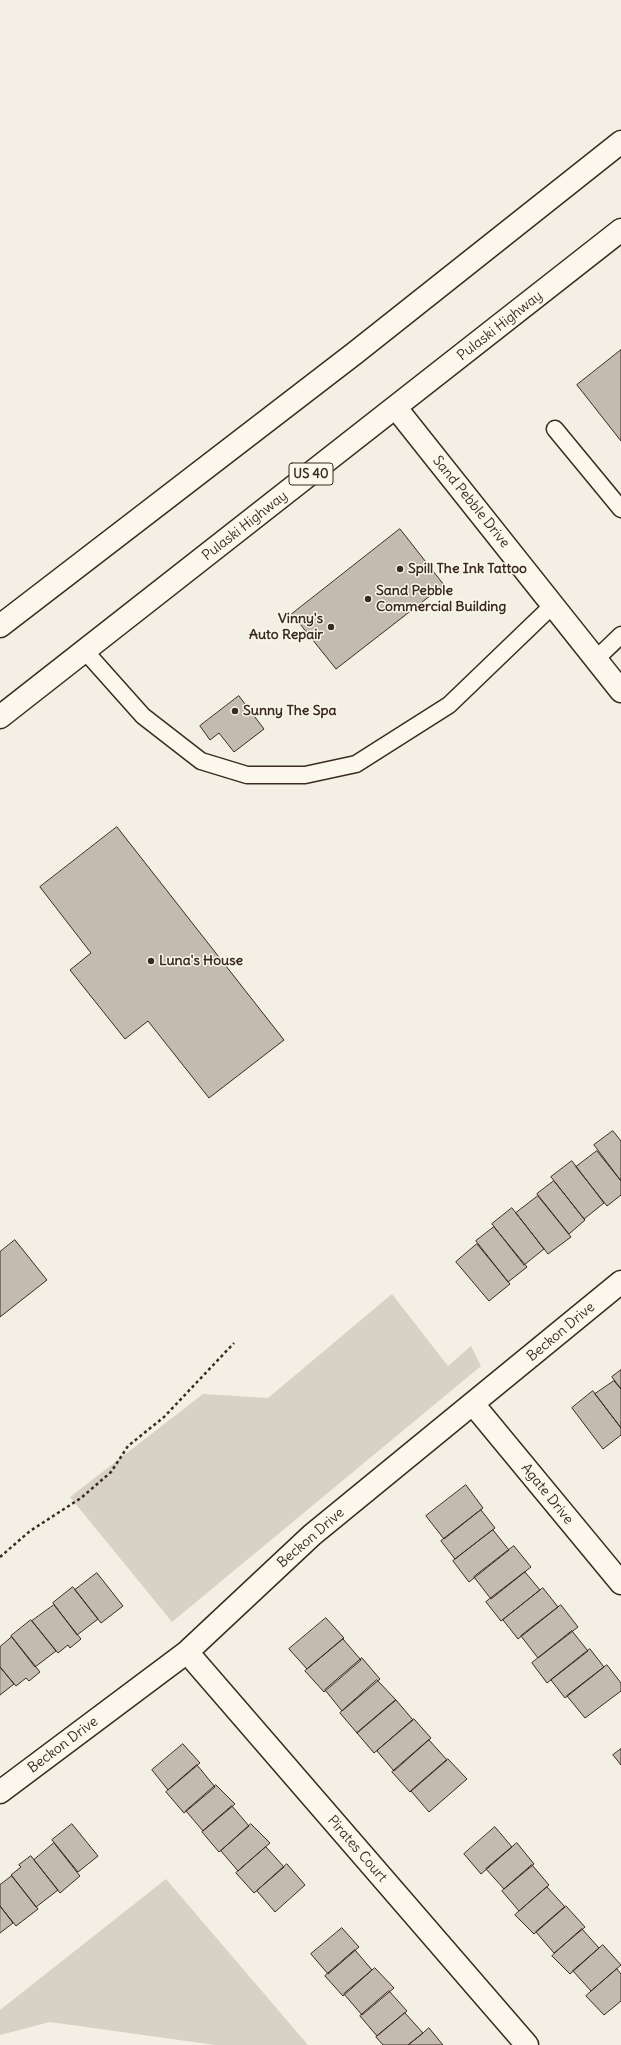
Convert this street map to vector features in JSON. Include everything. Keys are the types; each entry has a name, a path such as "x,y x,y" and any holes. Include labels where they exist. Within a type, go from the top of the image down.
{"main road":[{"path":"0,626 355,353 621,142"},
{"name":"Pulaski Highway","path":"0,717 396,408 621,230"},
{"name":"Sand Pebble Drive","path":"396,408 621,691"},
{"name":"Beckon Drive","path":"0,1792 187,1652 312,1535 621,1282"},
{"name":"Agate Drive","path":"473,1404 621,1584"},
{"name":"Pirates Court","path":"187,1652 527,2045"}],"lane":[{"path":"555,429 621,509"},
{"path":"85,651 143,716 201,761 247,774 305,774 356,764 449,705 553,605"},
{"path":"596,659 621,636"}],"path":[{"path":"0,1557 30,1531 81,1498 110,1472 128,1446 164,1417 234,1343"}],"shaded area":[{"path":"392,1294 448,1366 471,1346 481,1366 172,1622 70,1497 203,1394 268,1398"},
{"path":"166,1879 308,2045 215,2045 50,2022 0,2035 0,2010"}],"building":[{"path":"621,350 621,441 577,385"},
{"name":"Sand Pebble Commercial Building","path":"400,529 444,585 336,669 292,614"},
{"name":"Sunny The Spa","path":"239,696 264,729 234,752 219,733 210,740 200,726"},
{"name":"Luna's House","path":"117,827 284,1040 209,1098 148,1021 125,1039 70,970 91,953 40,887"},
{"path":"613,1131 621,1141 621,1181 594,1145"},
{"path":"597,1151 621,1181 621,1195 607,1206 576,1167"},
{"path":"572,1161 604,1203 584,1219 551,1177"},
{"path":"554,1181 585,1220 569,1234 537,1194"},
{"path":"538,1196 571,1237 548,1254 516,1213"},
{"path":"512,1208 544,1249 524,1265 492,1224"},
{"path":"494,1227 527,1267 508,1282 476,1241"},
{"path":"15,1240 47,1280 0,1317 0,1252"},
{"path":"477,1244 510,1284 489,1301 456,1262"},
{"path":"621,1370 621,1389 612,1377"},
{"path":"614,1381 621,1389 621,1428 595,1394"},
{"path":"593,1391 621,1428 621,1435 603,1449 572,1408"},
{"path":"466,1485 483,1508 444,1539 426,1516"},
{"path":"481,1510 495,1528 455,1559 441,1541"},
{"path":"493,1530 509,1550 469,1582 453,1561"},
{"path":"514,1546 531,1567 491,1599 474,1577"},
{"path":"525,1572 540,1590 501,1621 486,1602"},
{"path":"97,1573 123,1606 101,1623 75,1590"},
{"path":"73,1587 98,1619 77,1635 53,1603"},
{"path":"543,1588 558,1607 518,1639 503,1620"},
{"path":"54,1605 81,1639 70,1648 68,1645 58,1653 32,1621"},
{"path":"561,1605 578,1627 538,1658 521,1636"},
{"path":"326,1618 344,1638 307,1669 289,1649"},
{"path":"31,1620 56,1651 35,1667 11,1636"},
{"path":"572,1631 588,1651 547,1683 532,1663"},
{"path":"12,1637 40,1672 29,1681 26,1678 16,1686 0,1667 0,1647"},
{"path":"343,1639 361,1660 324,1692 305,1671"},
{"path":"590,1649 604,1667 565,1698 551,1680"},
{"path":"362,1658 380,1679 342,1711 325,1690"},
{"path":"607,1665 621,1683 621,1691 585,1718 567,1696"},
{"path":"0,1667 14,1684 0,1695"},
{"path":"377,1680 396,1700 357,1733 340,1713"},
{"path":"396,1700 413,1720 374,1753 357,1733"},
{"path":"414,1719 431,1738 394,1771 377,1751"},
{"path":"429,1740 447,1760 410,1792 392,1772"},
{"path":"183,1744 200,1763 168,1790 152,1770"},
{"path":"621,1749 621,1765 613,1755"},
{"path":"448,1759 467,1779 429,1812 411,1791"},
{"path":"197,1765 215,1787 184,1813 166,1792"},
{"path":"216,1785 235,1804 203,1831 186,1811"},
{"path":"232,1806 249,1826 219,1852 202,1832"},
{"path":"72,1824 98,1856 78,1872 52,1840"},
{"path":"251,1824 270,1843 238,1871 221,1851"},
{"path":"495,1827 512,1847 481,1874 464,1854"},
{"path":"54,1843 80,1876 60,1893 34,1860"},
{"path":"517,1843 534,1864 504,1889 486,1869"},
{"path":"266,1847 284,1867 254,1893 236,1873"},
{"path":"31,1856 58,1890 36,1907 11,1875 21,1867 19,1865"},
{"path":"287,1864 305,1885 275,1912 257,1891"},
{"path":"532,1865 549,1885 519,1911 502,1891"},
{"path":"12,1876 38,1909 16,1926 0,1906 0,1885"},
{"path":"547,1887 565,1907 534,1934 515,1915"},
{"path":"0,1906 13,1923 0,1933"},
{"path":"566,1906 585,1927 554,1953 536,1932"},
{"path":"342,1928 359,1947 328,1974 311,1954"},
{"path":"582,1929 599,1948 570,1974 552,1956"},
{"path":"603,1945 621,1965 591,1991 573,1971"},
{"path":"355,1950 372,1970 343,1996 325,1976"},
{"path":"375,1968 394,1988 362,2015 344,1994"},
{"path":"617,1969 621,1974 621,2001 604,2015 586,1996"},
{"path":"389,1991 407,2011 377,2036 360,2016"},
{"path":"405,2013 423,2033 408,2045 383,2045 376,2037"},
{"path":"429,2028 443,2045 408,2045 423,2033"}],"place":[{"name":"Spill The Ink Tattoo","path":"400,569"},
{"name":"Sand Pebble Commercial Building","path":"368,599"},
{"name":"Vinny's Auto Repair","path":"331,627"},
{"name":"Sunny The Spa","path":"235,711"},
{"name":"Luna's House","path":"151,961"}]}
